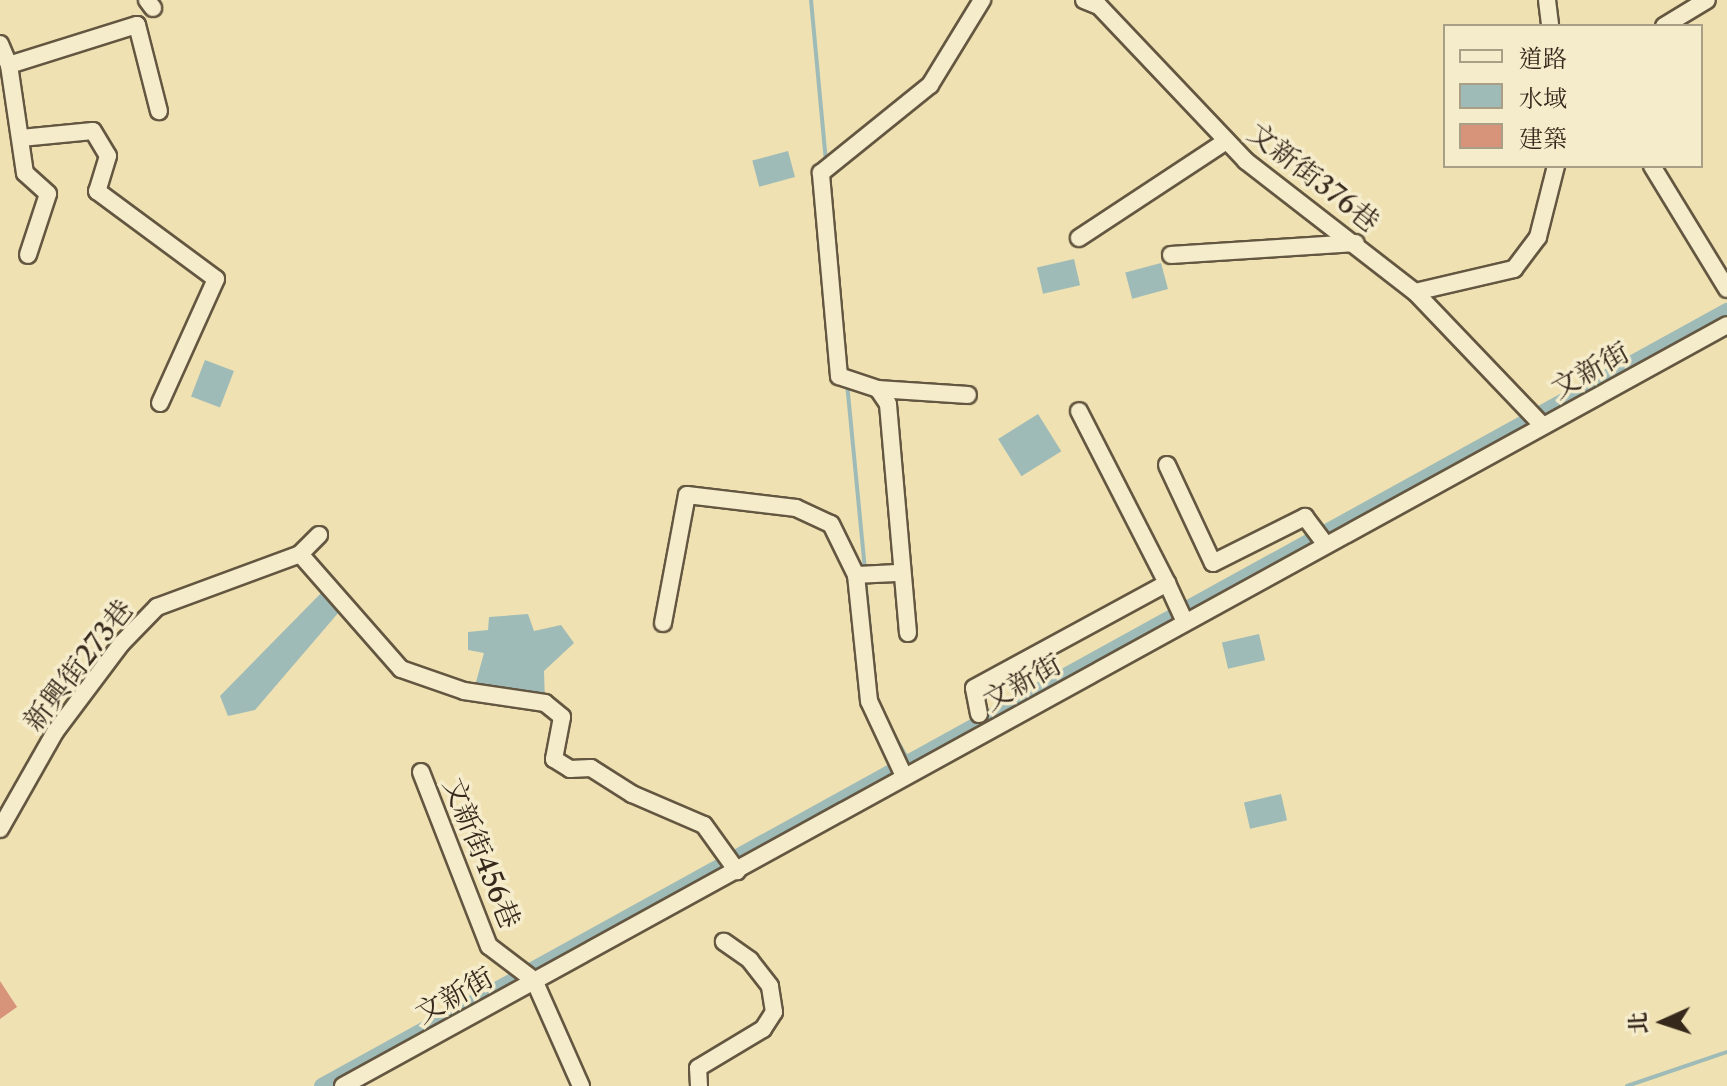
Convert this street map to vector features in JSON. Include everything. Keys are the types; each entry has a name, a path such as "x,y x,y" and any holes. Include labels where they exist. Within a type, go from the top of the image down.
{"street":[{"path":"968,395 878,389 848,382 827,168 930,85 982,0"},
{"name":"文新街376巷","path":"1084,0 1099,6 1226,141 1415,292 1542,425"},
{"path":"1547,0 1550,24"},
{"path":"1667,24 1707,0"},
{"path":"9,65 137,25 159,111"},
{"path":"0,44 9,65 25,173 48,194 28,255"},
{"path":"21,138 93,131 108,156 97,191 216,279 160,403"},
{"path":"1079,238 1226,141"},
{"path":"1415,292 1514,269 1538,237 1555,168"},
{"path":"1653,168 1727,289"},
{"path":"1171,255 1356,243"},
{"name":"文新街","path":"343,1086 527,973 734,868 899,768 1321,537 1542,425 1727,325"},
{"path":"878,389 888,404 899,573 908,633"},
{"path":"1079,411 1181,613"},
{"path":"1167,465 1213,563 1305,517 1321,537"},
{"path":"663,623 687,495 796,508 831,524 862,574 869,701 899,768"},
{"name":"新興街273巷","path":"0,829 55,732 121,644 157,607 300,554 319,535"},
{"path":"300,554 401,669 464,691 545,703 562,717 554,759 570,769 591,768 632,794 704,825 734,868"},
{"path":"862,574 899,573"},
{"path":"979,714 974,688 1167,583"},
{"name":"文新街456巷","path":"421,772 489,946 527,973"},
{"path":"699,1086 698,1068 763,1029 774,1012 770,986 750,960 724,942"},
{"path":"527,973 581,1086"}],"water":[{"path":"788,151 795,177 759,187 752,161"},
{"path":"1074,259 1080,285 1043,294 1037,268"},
{"path":"1161,263 1168,289 1132,299 1125,273"},
{"path":"205,360 234,371 220,408 191,396"},
{"path":"1038,414 1061,451 1021,476 998,439"},
{"path":"328,586 345,605 255,710 228,716 220,696"},
{"path":"528,614 534,631 561,625 574,643 544,671 545,703 473,693 484,653 468,650 468,632 488,630 489,617"},
{"path":"1259,634 1265,660 1228,669 1222,643"},
{"path":"1281,794 1287,820 1250,829 1244,803"}],"building":[{"path":"0,981 17,1007 0,1019"}],"waterway":[{"path":"811,0 826,163"},
{"path":"322,1086 1727,311"},
{"path":"847,383 865,569"},
{"path":"865,578 877,701"},
{"path":"891,730 910,763"},
{"path":"1627,1086 1727,1052"}]}
